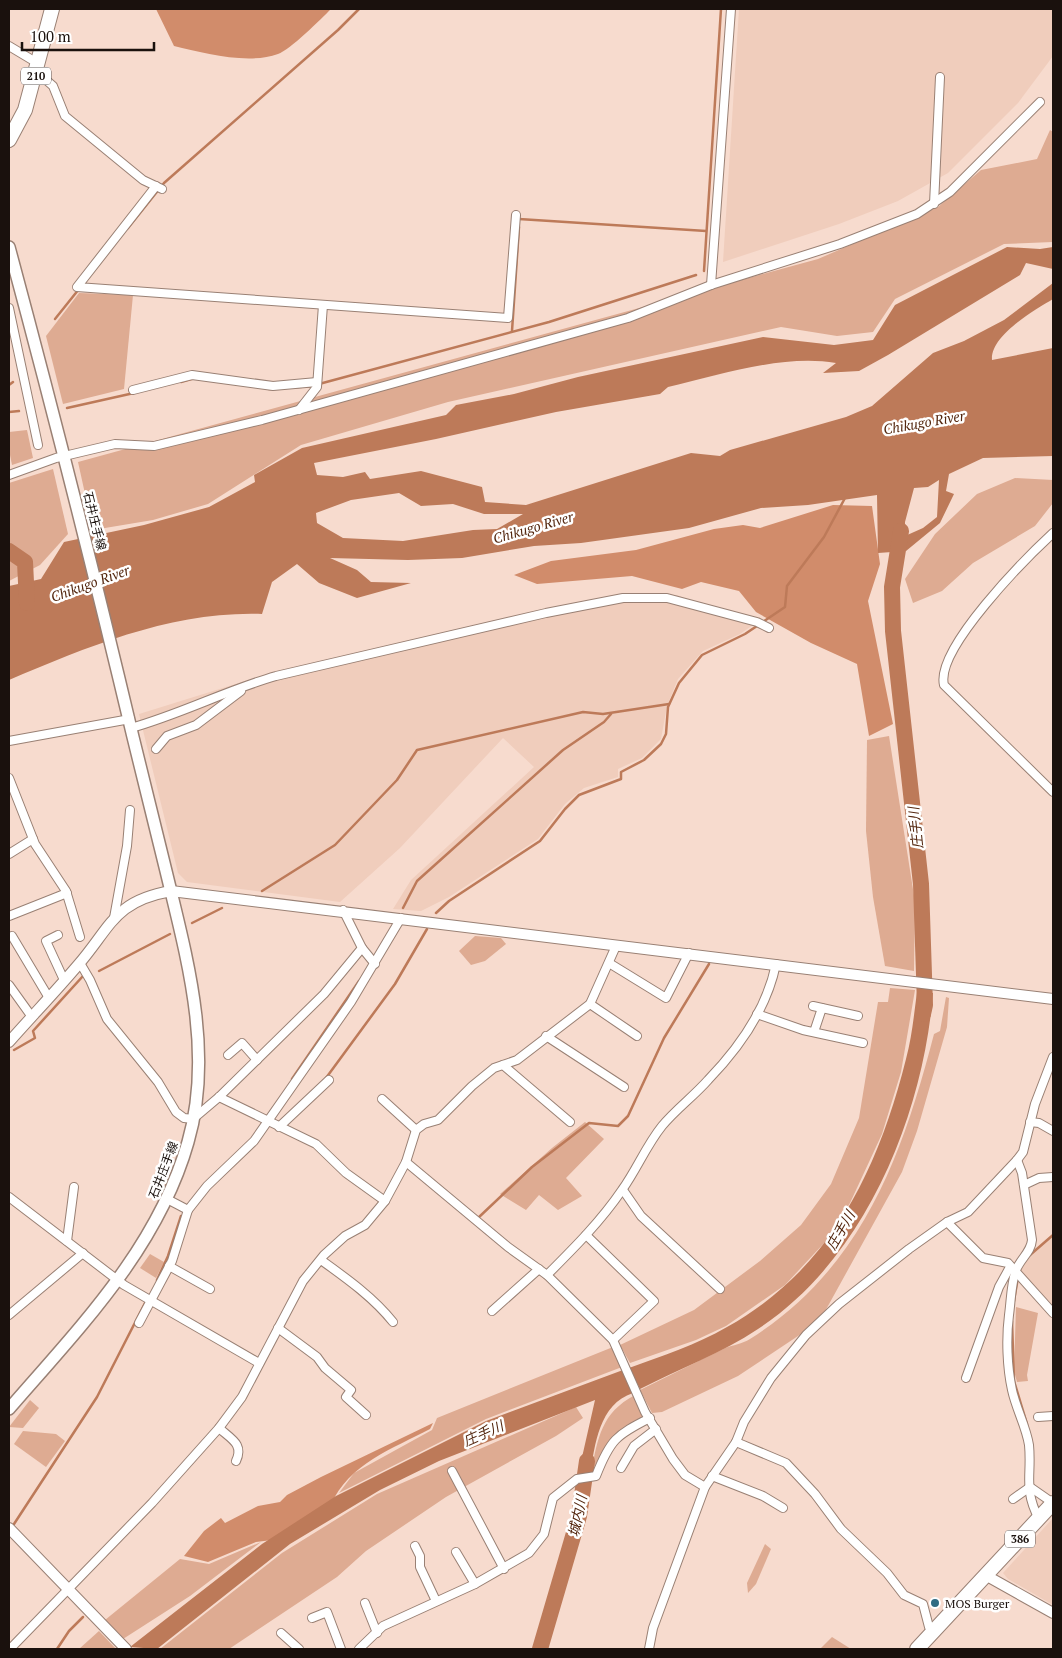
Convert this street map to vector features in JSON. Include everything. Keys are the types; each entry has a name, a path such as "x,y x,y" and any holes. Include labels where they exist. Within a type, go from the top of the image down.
{"highway":[{"name":"210","path":"11,135 25,110 38,68 52,9"},
{"name":"386","path":"917,1649 1053,1503"}],"main road":[{"name":"石井庄手線","path":"9,247 66,462 188,960 194,1004 198,1061 198,1085 193,1119 182,1162 167,1199 143,1244 118,1281 9,1409"}],"street":[{"path":"711,285 730,9"},
{"path":"10,49 38,68 53,86 65,116 144,180 159,187 80,287 508,318 516,215"},
{"path":"934,204 940,77"},
{"path":"9,475 66,462 115,444 154,446 299,410 628,318 711,285 840,244 917,214 934,204 950,192 1040,102"},
{"path":"299,410 317,385 322,304"},
{"path":"9,308 38,445"},
{"path":"133,390 192,375 273,386 317,385"},
{"path":"1053,533 1029,555 977,615 947,664 942,678 944,685 1053,792"},
{"path":"9,741 130,719 179,714 251,684 442,637 623,598 667,598 757,622 769,628"},
{"path":"156,749 167,736 196,725 251,684"},
{"path":"9,778 33,838 67,893 80,937"},
{"path":"114,918 127,846 130,810"},
{"path":"9,854 33,838"},
{"path":"9,1042 80,963 114,918 133,903 152,894 171,891 343,910 616,946 689,953 1053,999"},
{"path":"9,916 67,893"},
{"path":"343,910 362,948 373,961"},
{"path":"139,1324 170,1266 188,1210 207,1186 254,1141 351,1002 373,961 401,918"},
{"path":"58,935 46,941 64,980"},
{"path":"12,936 49,998"},
{"path":"10,1649 69,1590 219,1428 242,1397 303,1282 320,1260 345,1236 365,1225 385,1201 406,1162 416,1130 424,1124 438,1120 472,1086 494,1068 517,1060 590,1004 616,946"},
{"path":"80,963 90,980 106,1018 158,1082 176,1112 184,1118 193,1119 219,1097 324,994 362,948"},
{"path":"609,963 666,998 689,953"},
{"path":"547,1275 586,1235 622,1190 655,1135 726,1060 757,1014 772,984 776,964"},
{"path":"9,985 32,1017"},
{"path":"590,1004 637,1036"},
{"path":"813,1006 858,1016"},
{"path":"814,1032 822,1008"},
{"path":"757,1014 814,1032 863,1043"},
{"path":"546,1036 624,1088"},
{"path":"228,1056 242,1043 257,1060"},
{"path":"649,1649 653,1628 705,1487 736,1442 744,1422 771,1378 806,1335 846,1298 947,1222 968,1212 1017,1160 1023,1152 1030,1122 1053,1057"},
{"path":"503,1065 570,1122"},
{"path":"1046,1077 1053,1081"},
{"path":"279,1128 329,1080"},
{"path":"219,1097 279,1128 316,1144 346,1173 385,1201"},
{"path":"382,1099 416,1130"},
{"path":"1030,1122 1039,1123 1053,1131"},
{"path":"966,1378 999,1287 1015,1273 1032,1247 1024,1185 1017,1160"},
{"path":"406,1162 508,1247 547,1275 614,1340 647,1415 685,1475 705,1487"},
{"path":"1024,1185 1039,1178 1053,1177"},
{"path":"67,1241 74,1187"},
{"path":"622,1190 642,1216 720,1289"},
{"path":"9,1197 118,1281 259,1363"},
{"path":"167,1199 188,1210"},
{"path":"947,1222 983,1258 1008,1263 1053,1313"},
{"path":"586,1235 654,1301 614,1340"},
{"path":"9,1315 83,1253"},
{"path":"320,1260 359,1291 376,1301 393,1322"},
{"path":"170,1266 210,1289"},
{"path":"492,1310 539,1270"},
{"path":"1015,1273 1009,1318 1009,1368 1013,1392 1022,1413 1029,1446 1032,1506 1039,1519"},
{"path":"278,1328 318,1357 325,1368 351,1390 346,1397 366,1415"},
{"path":"359,1649 383,1626 475,1584 529,1553 539,1542 549,1522 553,1498 577,1479 596,1476 613,1441 622,1432 647,1415"},
{"path":"1038,1417 1053,1416"},
{"path":"219,1428 239,1447 240,1452 236,1461"},
{"path":"621,1468 634,1446 656,1429"},
{"path":"736,1442 786,1463 815,1494 841,1529 887,1574 904,1594 923,1604 929,1627 933,1632"},
{"path":"452,1471 504,1569"},
{"path":"712,1476 763,1496 783,1508"},
{"path":"1013,1499 1030,1488"},
{"path":"1030,1488 1053,1503"},
{"path":"9,1528 126,1649"},
{"path":"415,1546 420,1556 420,1567 436,1601"},
{"path":"456,1552 475,1584"},
{"path":"987,1576 1053,1613"},
{"path":"365,1603 377,1633"},
{"path":"312,1618 327,1612 341,1649"},
{"path":"281,1633 299,1649"}],"shaded area":[{"path":"156,9 331,9 290,47 278,54 266,57 240,58 198,52 174,46"},
{"path":"739,9 1053,9 1053,56 1018,103 948,173 898,201 839,224 723,262"},
{"path":"1050,130 1053,132 1053,242 1004,244 895,299 873,332 837,336 781,327 448,402 301,445 208,504 153,520 93,530 78,462 818,259 938,207 981,170 1037,159"},
{"path":"79,293 133,295 124,389 63,404 46,336"},
{"path":"27,430 33,458 12,465 9,450 9,432"},
{"path":"53,469 68,534 40,565 9,581 9,483"},
{"path":"1015,478 1053,480 1053,503 1035,526 973,563 942,591 913,603 905,579 935,534 977,494"},
{"path":"833,505 872,506 880,564 868,601 893,724 869,736 857,664 811,643 756,612 739,591 701,582 682,589 632,576 537,584 514,575 551,561 636,550 714,529 743,525 760,528"},
{"path":"677,595 753,625 740,634 703,651 678,679 667,706 661,739 642,758 618,769 618,777 584,788 565,804 538,839 449,897 421,911 393,909 411,880 534,767 503,738 400,848 340,902 187,882 178,873 139,714 242,682 504,619 620,596"},
{"path":"889,736 915,902 914,971 885,966 873,897 866,831 867,740"},
{"path":"475,936 501,938 506,944 485,961 471,965 459,951"},
{"path":"890,988 915,990 901,1072 882,1134 850,1203 827,1240 785,1285 726,1326 696,1340 630,1363 620,1345 694,1310 760,1261 801,1225 831,1184 859,1118 878,1002 888,1002"},
{"path":"946,997 949,998 947,1027 917,1131 902,1172 823,1315 801,1334 738,1376 662,1412 652,1413 640,1390 725,1348 750,1339 789,1311 821,1279 849,1244 872,1206 908,1124 934,1034 940,1031"},
{"path":"585,1122 604,1139 566,1178 582,1196 558,1210 539,1195 526,1210 500,1194 552,1148"},
{"path":"1053,1236 1053,1310 1020,1271 1033,1252"},
{"path":"150,1254 164,1262 156,1278 140,1268"},
{"path":"1016,1307 1038,1313 1027,1375 1028,1381 1017,1382 1014,1371"},
{"path":"613,1347 622,1367 486,1419 339,1493 354,1473 432,1430 437,1418"},
{"path":"635,1395 645,1417 622,1429 609,1441 591,1473 599,1438 608,1418 624,1402"},
{"path":"30,1400 39,1408 23,1428 9,1427"},
{"path":"576,1407 583,1418 556,1436 446,1497 366,1551 337,1577 229,1649 160,1649 282,1553 377,1494"},
{"path":"433,1423 430,1429 387,1451 360,1468 339,1491 331,1505 272,1540 256,1542 208,1562 184,1556 204,1531 221,1518 225,1523 258,1506 280,1502 287,1495 321,1477"},
{"path":"23,1431 56,1434 65,1441 46,1467 14,1444"},
{"path":"1053,1518 1053,1605 1008,1579 1003,1573"},
{"path":"261,1542 190,1596 123,1639 105,1620 180,1559 209,1564"},
{"path":"765,1544 771,1549 756,1584 748,1593 747,1583"},
{"path":"99,1631 116,1649 79,1649"},
{"path":"832,1637 851,1649 820,1649"}],"water":[{"name":"Chikugo River","path":"1007,247 1040,249 1053,247 1053,269 1026,263 1020,275 859,371 823,373 836,363 815,361 773,363 668,387 660,394 556,412 436,439 314,463 317,475 343,477 365,472 370,479 421,471 482,487 485,502 526,505 691,453 720,456 730,450 846,417 872,406 933,353 964,341 1004,320 1053,283 1053,299 1015,324 998,341 993,351 992,360 1053,348 1053,456 983,458 949,474 946,491 954,494 940,523 906,551 878,553 877,495 808,505 761,508 689,528 581,543 534,546 462,558 408,560 330,558 357,570 371,582 411,583 357,598 319,583 297,564 272,582 262,614 196,618 132,633 101,643 9,680 9,586 41,579 64,542 144,525 209,507 255,482 254,475 302,448 446,415 456,405 514,394 578,377 763,337 834,345 873,340 895,305","holes":["939,480 937,517 923,528 905,536 905,522 914,488 928,487","399,493 421,506 453,504 484,514 523,514 497,529 473,530 403,541 343,538 317,523 316,513 351,500"]},
{"path":"917,992 933,993 927,1040 916,1088 901,1135 882,1181 858,1224 829,1264 796,1300 758,1329 715,1353 640,1389 629,1368 691,1345 727,1327 763,1303 795,1276 822,1246 845,1213 881,1140 895,1100 908,1051"},
{"path":"623,1370 633,1393 622,1398 606,1416 597,1439 590,1474 578,1475 595,1400 439,1461 380,1490 290,1544 157,1649 130,1647 262,1544 336,1496 486,1421"}],"waterway":[{"path":"128,228 164,183 338,30 359,9"},
{"path":"704,271 721,9"},
{"path":"519,219 706,231"},
{"path":"512,331 519,227"},
{"path":"319,384 549,322 696,275"},
{"path":"55,319 79,289"},
{"path":"181,382 195,378"},
{"path":"9,385 13,382"},
{"path":"269,389 314,386"},
{"path":"67,408 134,393"},
{"path":"9,412 19,411"},
{"path":"436,913 449,901 540,841 565,809 579,795 621,779 621,772 644,760 661,744 666,734 668,707 679,683 702,655 745,634 785,607 787,586 824,537 845,498"},
{"name":"庄手川","path":"901,531 892,587 893,631 921,884 925,1005 923,1014"},
{"path":"9,551 25,562 27,603"},
{"path":"262,891 335,845 397,780 417,750 583,712 603,714 669,704"},
{"path":"403,908 417,881 563,750 604,722 611,714"},
{"path":"192,923 222,908"},
{"path":"326,1078 395,984 427,929"},
{"path":"99,971 170,934"},
{"path":"478,1218 532,1167 589,1123 618,1126 628,1116 664,1038 709,964"},
{"path":"14,1050 35,1038 33,1031 83,976"},
{"path":"292,1079 359,981"},
{"path":"157,1280 168,1256 181,1216"},
{"path":"1030,1255 1053,1235"},
{"path":"1014,1301 1018,1277"},
{"path":"14,1524 97,1397 145,1303"},
{"path":"1012,1321 1014,1381 1027,1424"},
{"name":"城内川","path":"540,1649 579,1516 587,1461"},
{"path":"57,1649 69,1631 83,1617"}],"place":[{"name":"MOS Burger","path":"935,1603"}]}
